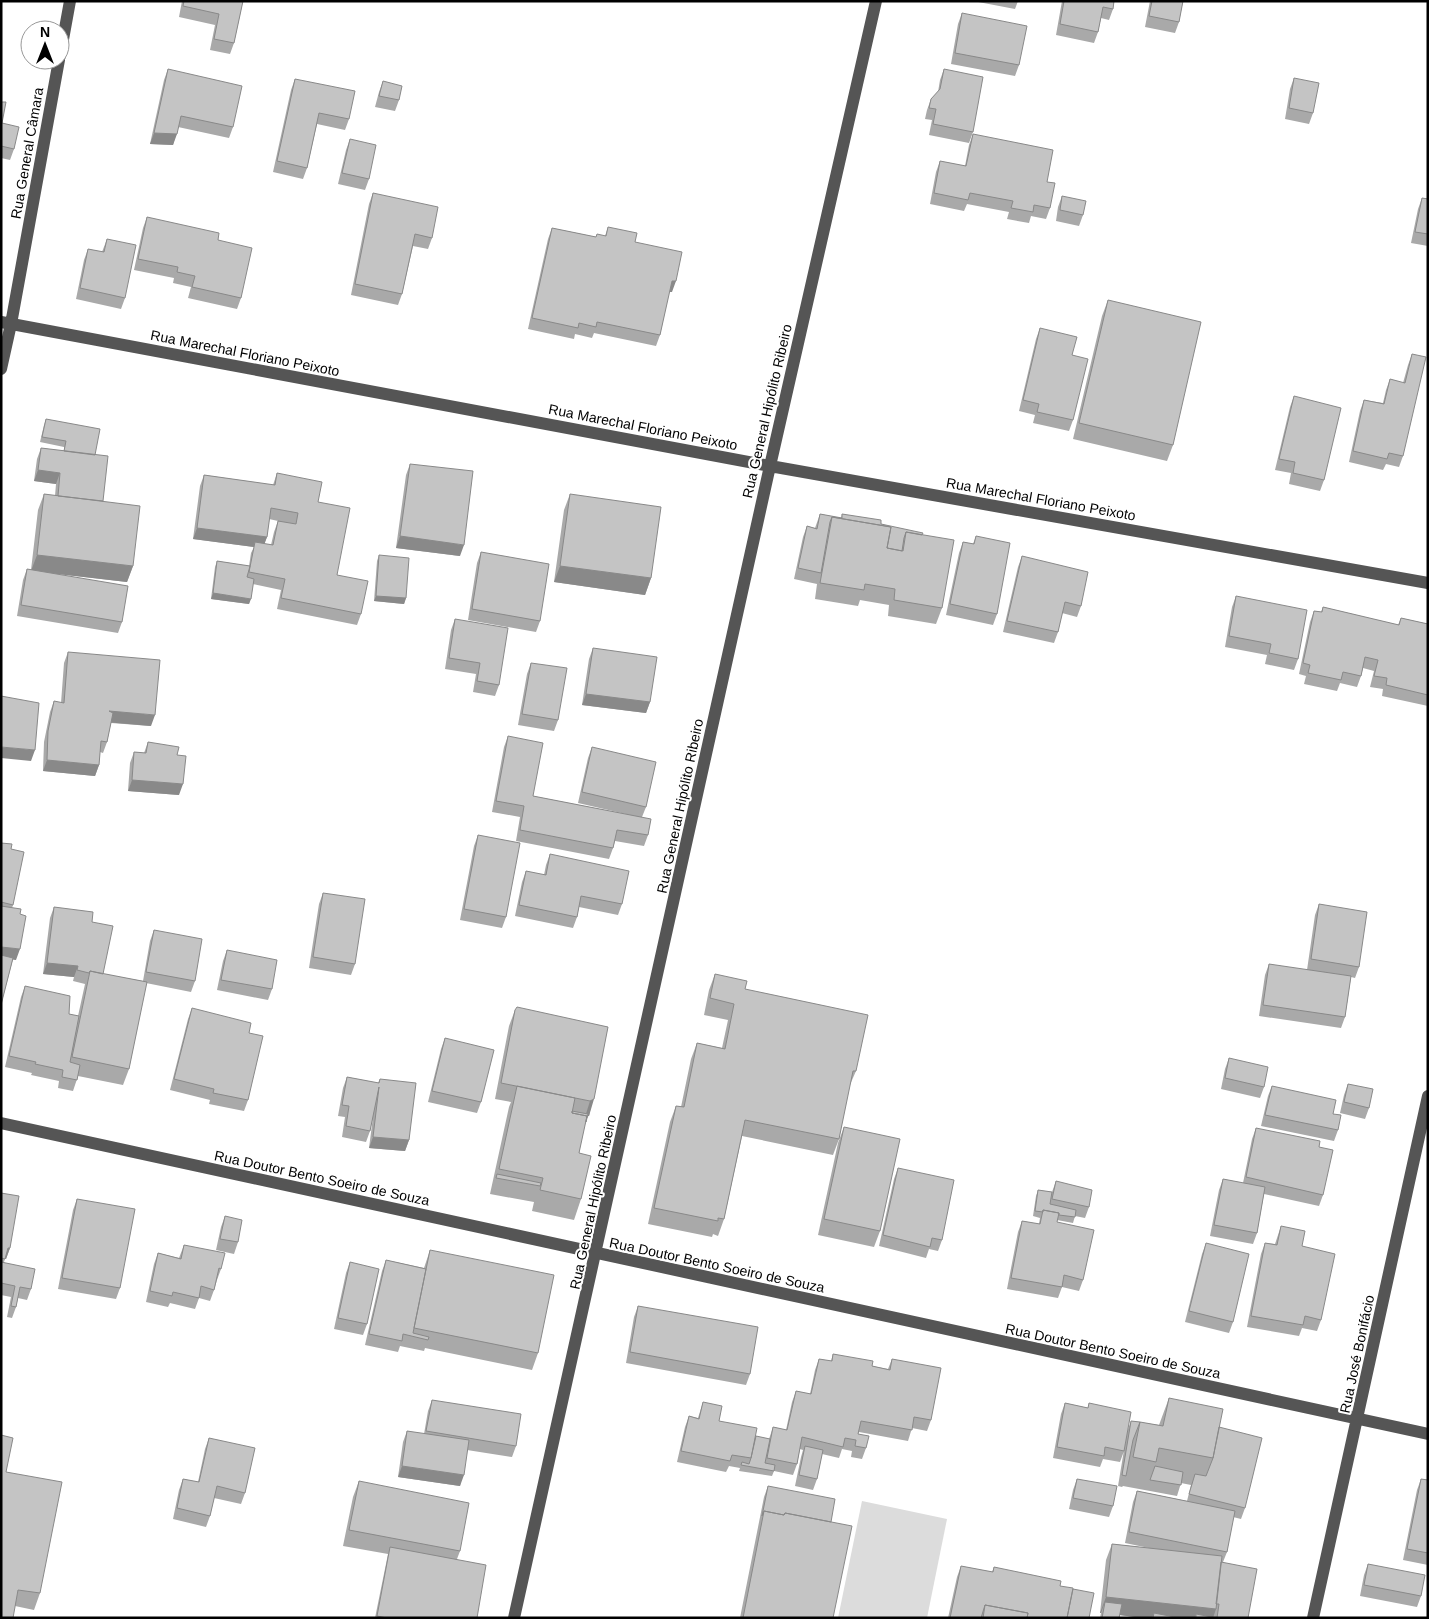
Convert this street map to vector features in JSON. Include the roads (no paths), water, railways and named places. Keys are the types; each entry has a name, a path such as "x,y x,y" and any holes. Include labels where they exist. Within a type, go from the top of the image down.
{"street":[{"path":"67,20 70,1"},
{"name":"Rua General Hipólito Ribeiro","path":"514,1618 770,466 876,1"},
{"name":"Rua General Câmara","path":"1,368 6,323 57,70"},
{"name":"Rua Marechal Floriano Peixoto","path":"6,323 770,466 1428,583"},
{"name":"Rua José Bonifácio","path":"1313,1618 1428,1096"},
{"name":"Rua Doutor Bento Soeiro de Souza","path":"1,1123 1428,1434"}]}
